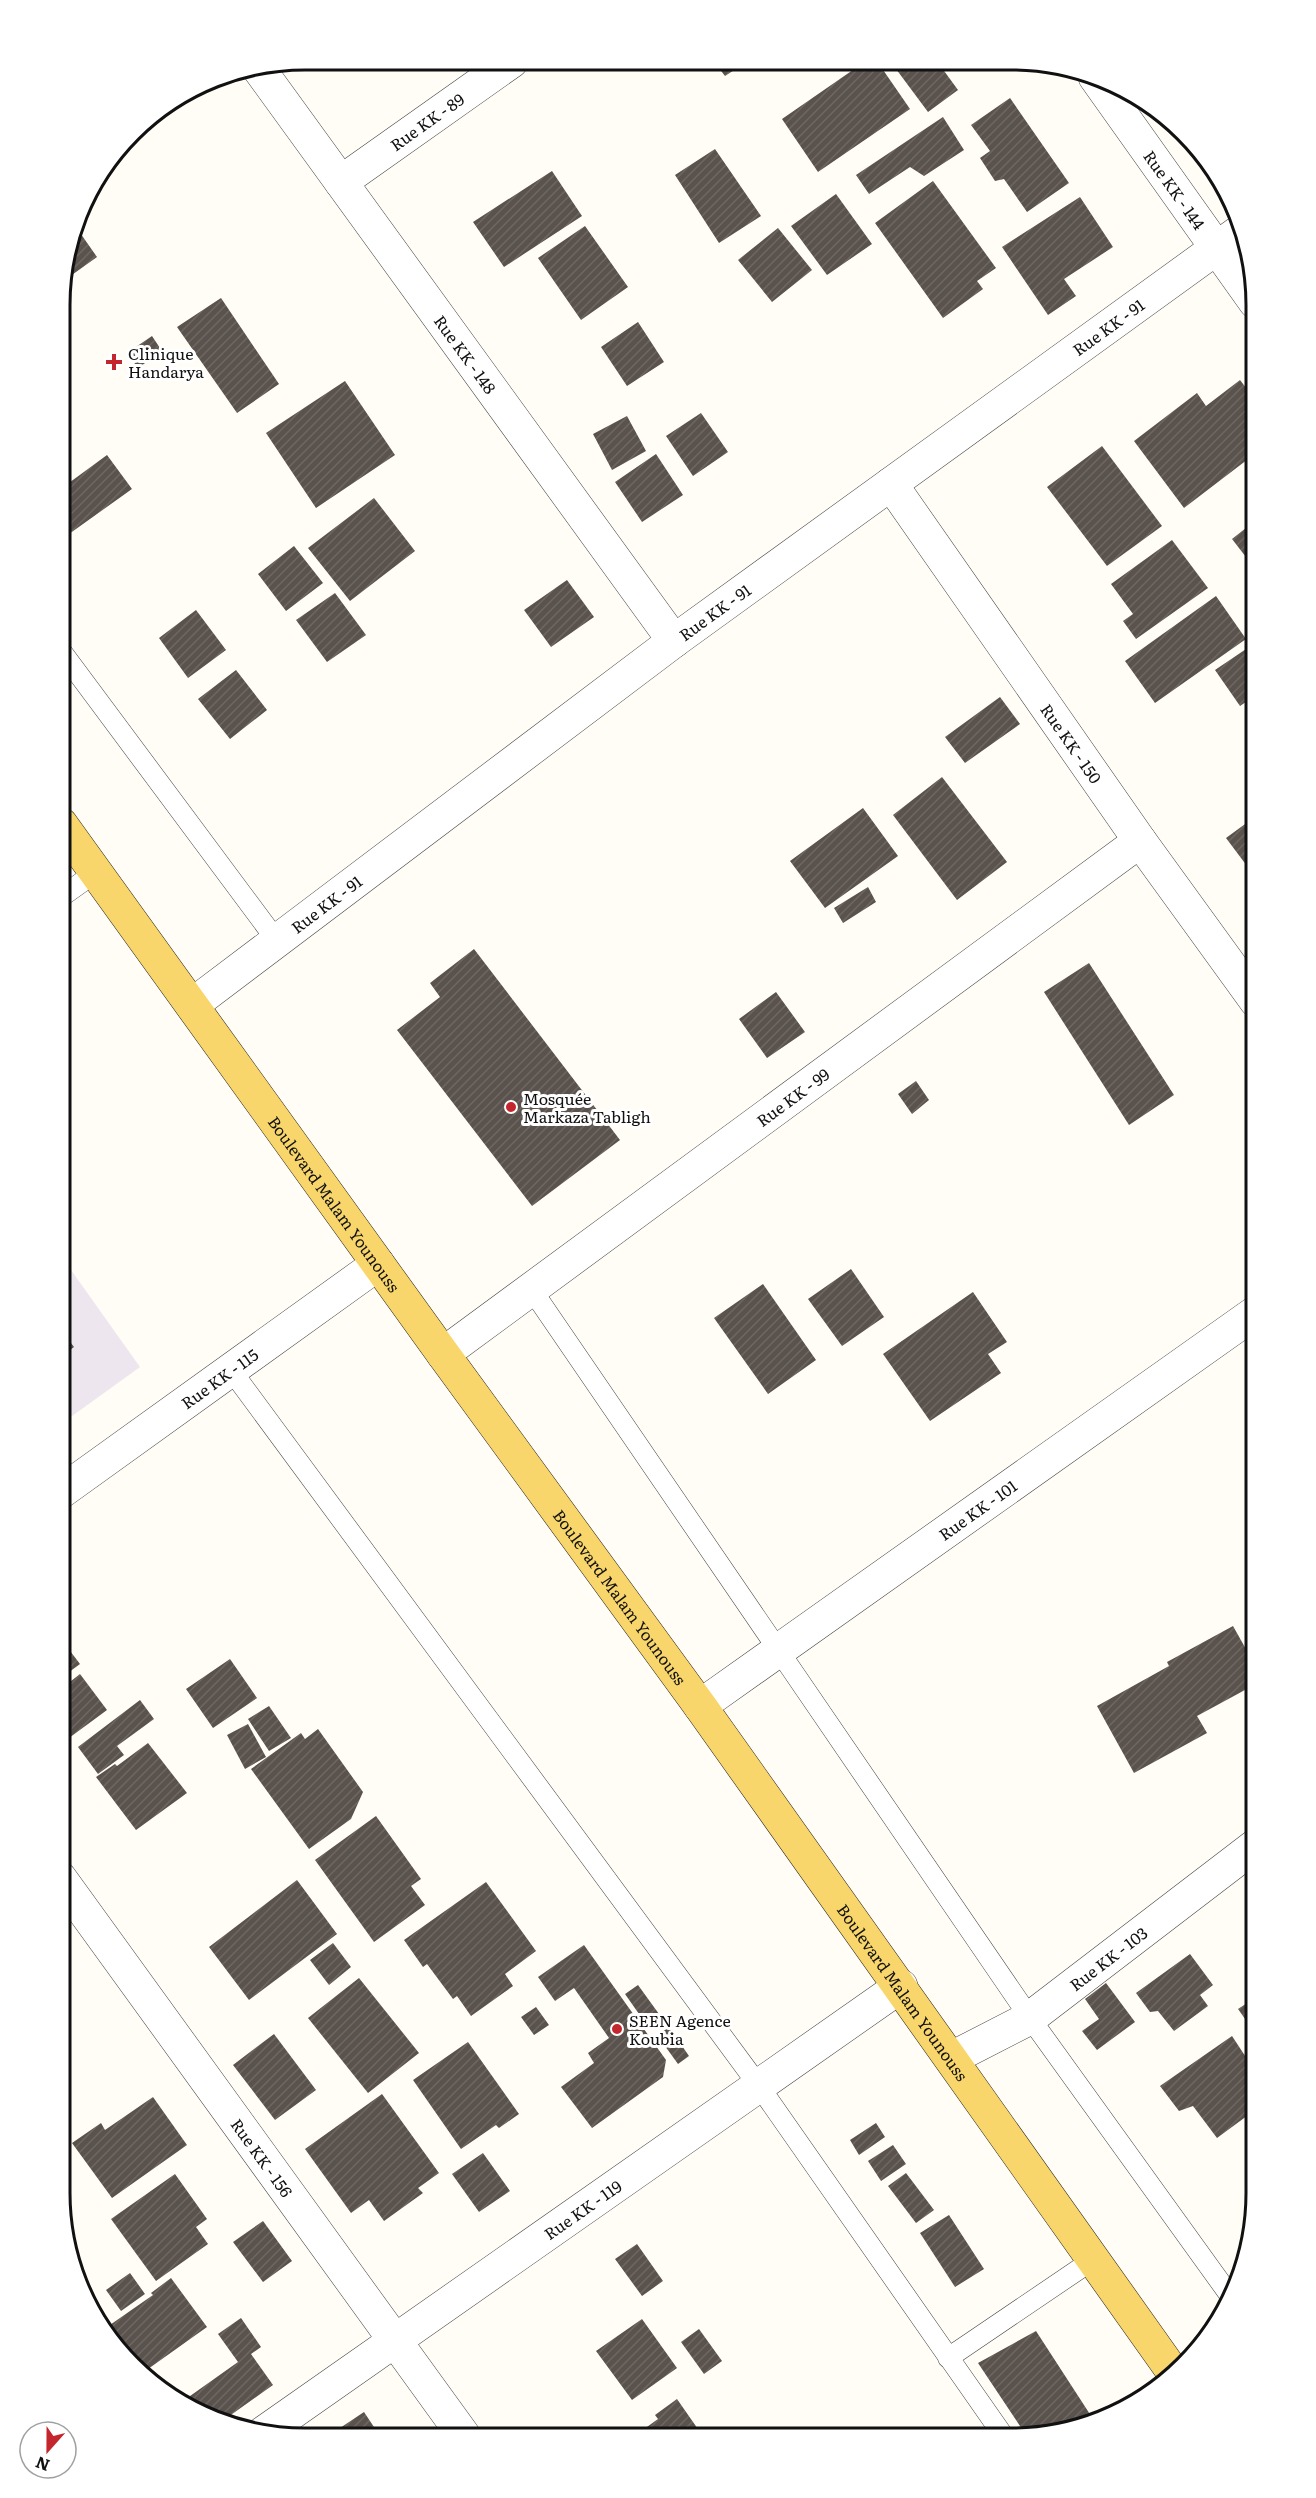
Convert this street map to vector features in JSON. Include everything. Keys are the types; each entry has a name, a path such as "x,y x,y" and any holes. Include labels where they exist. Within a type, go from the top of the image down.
{"main road":[{"name":"Boulevard Malam Younouss","path":"70,835 901,1986 1169,2366"}],"street":[{"name":"Rue KK - 89","path":"341,182 500,70"},
{"name":"Rue KK - 148","path":"263,75 674,641"},
{"name":"Rue KK - 144","path":"1104,90 1245,287"},
{"name":"Rue KK - 91","path":"192,1005 674,641 1234,235"},
{"name":"Rue KK - 150","path":"891,484 1140,841 1246,987"},
{"name":"Rue KK - 99","path":"443,1354 1140,841"},
{"name":"Rue KK - 115","path":"70,1486 378,1264"},
{"name":"Rue KK - 101","path":"700,1706 1246,1319"},
{"name":"Rue KK - 103","path":"952,2058 1030,2018 1246,1853"},
{"name":"Rue KK - 156","path":"70,1892 458,2428"},
{"name":"Rue KK - 119","path":"275,2425 901,1986"}],"lane":[{"path":"70,663 277,941"},
{"path":"70,891 96,872"},
{"path":"532,1290 1030,2018 1225,2288"},
{"path":"231,1370 759,2086 998,2428"},
{"path":"948,2358 1094,2259"}],"shaded area":[{"path":"70,1269 140,1367 70,1418"}],"building":[{"path":"720,70 734,70 725,76"},
{"path":"853,70 883,70 910,109 818,172 782,119"},
{"path":"897,70 943,70 958,90 928,112"},
{"path":"1010,98 1069,183 1027,212 1004,179 995,181 980,158 990,151 971,125"},
{"path":"943,117 964,150 924,176 910,167 869,194 856,175"},
{"path":"715,149 761,216 719,243 675,175"},
{"path":"552,171 582,216 504,267 473,222"},
{"path":"933,181 996,268 977,281 983,289 943,318 875,223"},
{"path":"836,194 872,244 827,275 791,226"},
{"path":"1080,197 1113,247 1064,279 1076,296 1048,315 1002,247"},
{"path":"585,226 628,287 581,320 538,258"},
{"path":"778,228 812,270 772,302 738,260"},
{"path":"82,235 97,257 73,274"},
{"path":"221,298 279,384 237,413 177,327"},
{"path":"638,322 664,362 627,386 601,347"},
{"path":"152,336 162,351 138,368 127,353"},
{"path":"1240,380 1246,388 1246,461 1184,508 1134,441 1197,393 1206,406"},
{"path":"345,381 395,455 316,508 266,433"},
{"path":"701,413 728,452 693,476 666,436"},
{"path":"627,416 646,451 612,470 593,434"},
{"path":"1102,446 1162,526 1107,566 1047,487"},
{"path":"656,454 683,495 642,522 615,482"},
{"path":"107,455 132,489 70,533 70,482"},
{"path":"374,498 415,551 350,601 308,548"},
{"path":"1246,528 1246,557 1232,539"},
{"path":"1172,540 1208,588 1136,639 1123,621 1133,614 1111,584"},
{"path":"294,546 323,583 286,611 258,574"},
{"path":"567,580 594,617 551,647 524,610"},
{"path":"335,593 366,635 327,662 296,620"},
{"path":"1216,596 1246,639 1155,703 1125,661"},
{"path":"196,610 226,650 188,678 159,638"},
{"path":"1246,649 1246,702 1240,706 1215,670"},
{"path":"236,670 267,710 230,739 198,699"},
{"path":"1000,697 1020,724 965,763 945,737"},
{"path":"942,777 1007,862 957,900 893,815"},
{"path":"863,808 898,856 825,908 790,861"},
{"path":"1246,823 1246,865 1226,838"},
{"path":"868,887 876,902 843,923 834,908"},
{"path":"474,949 620,1140 532,1206 397,1030 440,997 430,983"},
{"path":"1089,963 1174,1095 1129,1125 1044,992"},
{"path":"776,992 805,1032 767,1058 739,1019"},
{"path":"916,1081 929,1100 912,1114 898,1094"},
{"path":"851,1269 884,1317 842,1346 808,1299"},
{"path":"763,1284 816,1360 768,1394 714,1318"},
{"path":"973,1292 1007,1342 988,1354 1001,1373 930,1421 883,1354"},
{"path":"1233,1626 1246,1649 1246,1689 1197,1716 1207,1733 1134,1773 1097,1706 1169,1666 1167,1662"},
{"path":"70,1651 80,1664 70,1671"},
{"path":"230,1659 257,1698 213,1728 186,1689"},
{"path":"80,1674 107,1710 70,1737 70,1682"},
{"path":"140,1700 154,1719 117,1746 124,1755 98,1774 78,1747"},
{"path":"269,1706 291,1738 269,1751 248,1719"},
{"path":"248,1724 266,1757 245,1769 227,1735"},
{"path":"318,1729 363,1792 351,1819 309,1849 251,1769 301,1733 305,1739"},
{"path":"148,1743 187,1793 136,1830 96,1777 115,1764 117,1766"},
{"path":"376,1816 421,1879 411,1886 425,1905 374,1942 315,1860"},
{"path":"297,1880 337,1934 249,2000 209,1947"},
{"path":"486,1882 536,1951 505,1974 513,1986 471,2016 457,1996 453,1999 427,1964 423,1967 404,1940"},
{"path":"333,1943 351,1967 329,1985 310,1960"},
{"path":"584,1945 666,2060 663,2077 592,2128 561,2087 594,2063 588,2053 609,2038 574,1988 555,2001 538,1977"},
{"path":"1190,1954 1213,1985 1200,1995 1208,2006 1174,2031 1158,2011 1150,2012 1136,1993"},
{"path":"359,1978 419,2053 368,2093 308,2018"},
{"path":"1106,1983 1135,2022 1097,2050 1082,2031 1099,2019 1085,1999"},
{"path":"638,1985 659,2014 646,2024 625,1994"},
{"path":"1246,2004 1246,2020 1238,2009"},
{"path":"536,2007 549,2025 534,2035 521,2017"},
{"path":"669,2027 689,2056 678,2064 657,2035"},
{"path":"274,2034 316,2090 275,2120 233,2065"},
{"path":"1232,2036 1246,2057 1246,2117 1217,2138 1193,2106 1179,2111 1160,2086"},
{"path":"468,2042 519,2114 499,2128 496,2125 461,2149 413,2080"},
{"path":"382,2094 439,2173 418,2188 423,2193 384,2221 369,2200 351,2213 305,2149"},
{"path":"153,2097 187,2145 112,2198 72,2143 101,2123 105,2130"},
{"path":"876,2123 885,2137 859,2155 850,2140"},
{"path":"893,2145 906,2164 881,2181 868,2161"},
{"path":"483,2153 510,2191 479,2212 452,2174"},
{"path":"906,2173 934,2210 916,2223 888,2186"},
{"path":"175,2174 207,2219 196,2227 208,2244 156,2281 111,2219"},
{"path":"949,2215 984,2269 955,2287 920,2233"},
{"path":"263,2221 292,2261 263,2282 233,2242"},
{"path":"637,2244 663,2281 642,2296 615,2259"},
{"path":"130,2273 145,2294 121,2311 106,2290"},
{"path":"171,2278 207,2327 150,2368 139,2359 111,2324 153,2295 151,2293"},
{"path":"241,2318 261,2347 251,2354 273,2385 231,2415 189,2397 238,2362 218,2334"},
{"path":"642,2319 677,2368 632,2400 596,2351"},
{"path":"699,2329 722,2361 704,2374 681,2342"},
{"path":"1036,2331 1090,2414 1056,2423 1021,2427 978,2363"},
{"path":"677,2399 697,2428 646,2428 658,2419 655,2415"},
{"path":"364,2412 375,2428 340,2428"}],"place":[{"name":"Clinique Handarya","path":"114,362"},
{"name":"Mosquée Markaza Tabligh","path":"511,1107"},
{"name":"SEEN Agence Koubia","path":"617,2029"}]}
